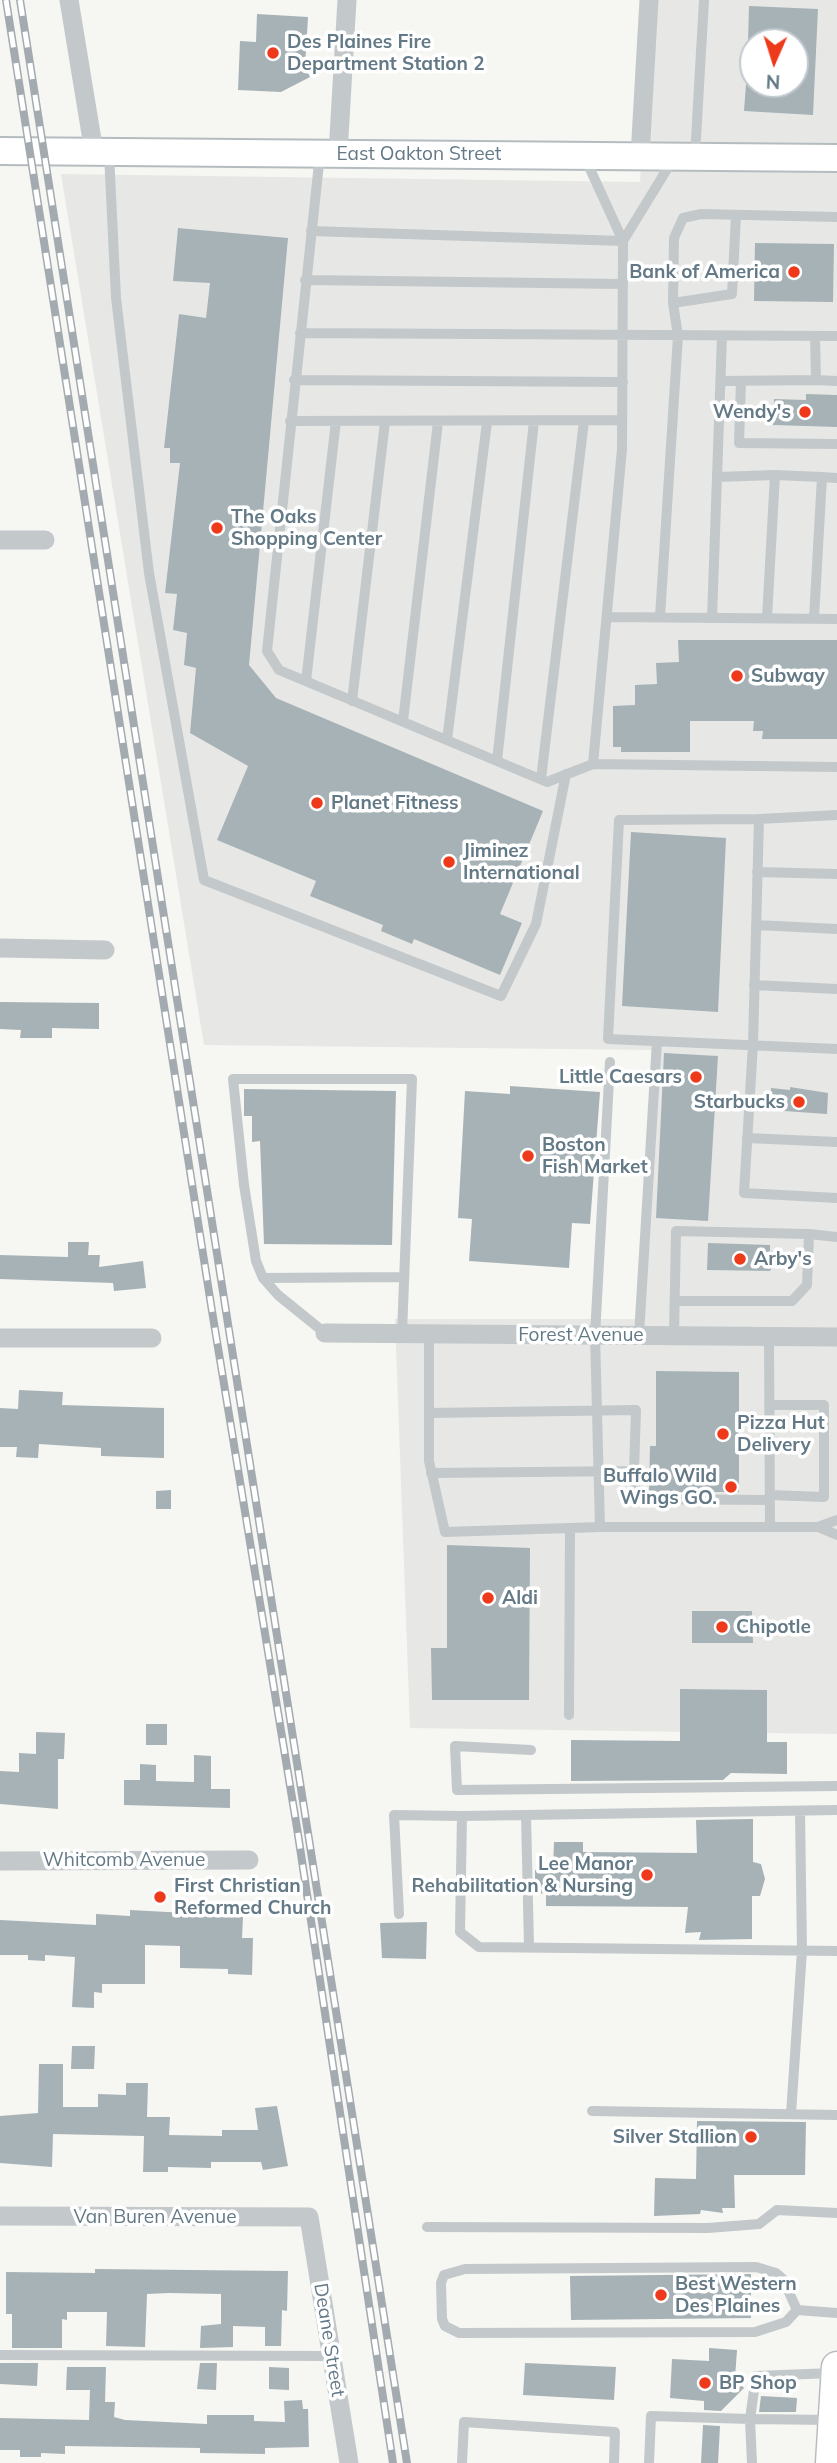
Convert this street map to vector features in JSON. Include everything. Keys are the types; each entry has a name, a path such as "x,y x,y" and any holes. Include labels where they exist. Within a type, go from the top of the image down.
{"main road":[{"name":"East Oakton Street","path":"0,151 837,158"},
{"path":"833,2445 837,2367"}],"street":[{"path":"69,0 101,152"},
{"path":"329,154 347,0"},
{"path":"640,156 649,0"},
{"path":"0,540 45,540"},
{"path":"0,948 105,950"},
{"name":"Forest Avenue","path":"325,1333 837,1337"},
{"path":"0,1338 152,1338"},
{"name":"Whitcomb Avenue","path":"0,1861 249,1860"},
{"name":"Van Buren Avenue","path":"0,2216 309,2217"},
{"name":"Deane Street","path":"309,2217 349,2463"}],"lane":[{"path":"623,241 685,156 704,0"},
{"path":"101,152 149,573 204,880 501,996 536,924 566,775"},
{"path":"329,154 311,231 267,651 279,670 547,782 593,764 837,767"},
{"path":"584,155 623,241 622,421 593,764"},
{"path":"660,617 678,336 673,303 674,238 683,218 701,214 837,217"},
{"path":"673,303 732,294 736,215"},
{"path":"311,231 623,241"},
{"path":"306,280 623,284"},
{"path":"300,333 623,337 837,336"},
{"path":"712,618 722,336"},
{"path":"815,336 816,380"},
{"path":"294,380 623,382"},
{"path":"720,380 837,381"},
{"path":"741,381 738,443 837,444"},
{"path":"290,421 622,421"},
{"path":"497,761 534,421"},
{"path":"541,779 584,421"},
{"path":"306,681 336,422"},
{"path":"352,701 385,422"},
{"path":"403,722 438,422"},
{"path":"447,740 487,422"},
{"path":"717,477 775,475 837,478"},
{"path":"767,618 775,475"},
{"path":"814,618 822,477"},
{"path":"607,617 837,619"},
{"path":"837,815 759,820 620,820 608,1039 837,1049"},
{"path":"759,820 753,1044 744,1193 837,1198"},
{"path":"757,872 837,874"},
{"path":"756,925 837,929"},
{"path":"754,985 837,989"},
{"path":"639,1335 657,1041"},
{"path":"600,1527 595,1335 610,1062"},
{"path":"325,1333 278,1295 263,1278 251,1237 233,1079 412,1079 402,1333"},
{"path":"747,1138 837,1142"},
{"path":"674,1335 676,1231 837,1237"},
{"path":"675,1301 792,1301 807,1285 808,1234"},
{"path":"263,1278 404,1277"},
{"path":"429,1333 431,1473 445,1532 600,1527 818,1527 837,1520"},
{"path":"769,1336 770,1527"},
{"path":"429,1413 636,1410 636,1499 824,1497 824,1405 769,1405"},
{"path":"431,1473 634,1471"},
{"path":"818,1527 837,1535"},
{"path":"569,1715 570,1528"},
{"path":"531,1750 455,1746 457,1790 837,1786"},
{"path":"399,1914 394,1815 837,1810"},
{"path":"791,2115 802,1951 800,1811"},
{"path":"526,1815 529,1947"},
{"path":"462,1816 460,1932 478,1947 837,1951"},
{"path":"592,2111 837,2115"},
{"path":"427,2227 708,2228 759,2224 777,2210 837,2213"},
{"path":"797,2311 783,2279 776,2273 756,2267 465,2269 444,2275 441,2283 442,2319 445,2326 459,2333 755,2332 786,2322 797,2311 837,2312"},
{"path":"0,2355 332,2356"},
{"path":"752,2463 750,2419 756,2376 837,2373"},
{"path":"649,2463 651,2416 750,2419 833,2445"},
{"path":"462,2463 464,2422 615,2432 614,2463"}],"shaded area":[{"name":"The Oaks Shopping Center","path":"652,0 837,0 837,1734 410,1728 395,1319 637,1319 652,1050 204,1045 61,174 640,182"}],"building":[{"path":"749,6 818,9 813,115 744,111 745,98 809,98 809,28 748,28"},
{"name":"Des Plaines Fire Department Station 2","path":"257,14 308,17 305,67 310,77 281,92 238,90 240,41 256,42"},
{"path":"178,228 288,238 249,665 276,698 543,811 500,914 522,923 500,975 414,939 412,944 381,931 383,925 310,896 316,881 217,840 248,766 190,733 196,668 184,665 187,633 173,630 177,594 165,593 180,463 170,463 170,448 164,448 179,314 206,318 210,283 173,281"},
{"name":"Bank of America","path":"755,243 834,244 833,302 754,301"},
{"name":"Wendy's","path":"806,394 837,395 837,427 773,425 774,399 806,400"},
{"path":"678,640 837,640 837,739 762,739 763,731 753,731 754,721 690,721 690,752 621,752 621,747 613,747 613,706 635,705 635,685 657,684 656,663 679,662"},
{"path":"631,832 726,838 718,1012 622,1006"},
{"path":"0,1002 99,1003 99,1029 52,1028 52,1038 20,1038 21,1030 0,1029"},
{"path":"664,1053 718,1056 708,1221 656,1218"},
{"name":"Boston Fish Market","path":"510,1086 600,1092 590,1224 572,1223 569,1268 469,1261 472,1219 458,1218 465,1091 510,1094"},
{"name":"Starbucks","path":"790,1087 828,1093 827,1114 770,1110 771,1088 790,1090"},
{"path":"244,1089 396,1091 392,1245 264,1244 260,1141 252,1142 252,1116 244,1116"},
{"path":"68,1242 89,1242 88,1255 100,1255 99,1267 143,1261 146,1288 114,1291 113,1283 0,1279 0,1255 68,1257"},
{"name":"Arby's","path":"708,1243 770,1245 770,1251 773,1251 773,1267 770,1271 707,1270"},
{"path":"656,1371 739,1372 739,1492 649,1492 650,1446 656,1446"},
{"path":"19,1390 63,1392 62,1405 164,1408 164,1458 101,1456 101,1448 39,1444 38,1458 16,1457 17,1447 0,1447 0,1408 18,1409"},
{"path":"171,1490 171,1509 156,1509 156,1491"},
{"name":"Aldi","path":"447,1545 530,1548 529,1700 432,1700 431,1648 447,1648"},
{"name":"Chipotle","path":"692,1611 752,1611 753,1643 692,1643"},
{"path":"680,1689 767,1690 767,1742 787,1742 787,1774 731,1773 723,1780 571,1781 571,1740 680,1741"},
{"path":"146,1724 167,1724 167,1745 146,1745"},
{"path":"36,1732 65,1733 64,1759 58,1759 58,1809 0,1804 0,1771 19,1772 19,1753 36,1754"},
{"path":"194,1755 211,1756 211,1789 230,1789 230,1808 124,1805 124,1780 140,1780 140,1764 156,1765 156,1781 194,1782"},
{"name":"Lee Manor Rehabilitation & Nursing","path":"753,1819 753,1862 761,1864 765,1879 760,1896 752,1896 752,1939 699,1940 701,1932 685,1933 688,1907 546,1906 546,1893 535,1894 535,1870 553,1869 554,1842 583,1842 583,1852 697,1853 696,1820"},
{"path":"130,1910 243,1916 242,1938 253,1938 252,1975 228,1974 228,1969 180,1968 180,1946 145,1945 145,1984 102,1984 102,1993 94,1992 94,2008 72,2007 75,1957 45,1955 45,1961 28,1960 28,1955 0,1955 0,1920 96,1925 96,1914 130,1916"},
{"path":"427,1922 426,1959 382,1958 380,1923"},
{"path":"72,2046 95,2046 94,2069 71,2069"},
{"path":"39,2064 63,2064 63,2107 98,2107 98,2094 126,2095 126,2083 148,2083 147,2117 170,2117 169,2135 222,2136 222,2130 258,2130 255,2108 277,2106 288,2166 263,2170 261,2162 211,2162 211,2168 168,2167 168,2172 143,2172 144,2136 53,2134 52,2167 0,2163 0,2116 38,2113"},
{"name":"Silver Stallion","path":"697,2121 806,2122 805,2175 734,2175 735,2208 722,2208 723,2213 701,2210 700,2214 654,2216 655,2178 696,2179"},
{"path":"95,2269 288,2271 287,2311 282,2310 281,2346 265,2346 265,2327 233,2326 233,2347 200,2348 201,2326 221,2324 221,2294 169,2293 147,2294 145,2347 106,2346 107,2312 67,2312 67,2320 62,2319 62,2348 12,2348 12,2314 6,2314 6,2272 95,2273"},
{"name":"Best Western Des Plaines","path":"751,2274 751,2318 571,2320 570,2276"},
{"name":"BP Shop","path":"709,2348 737,2350 735,2378 744,2388 721,2411 704,2410 704,2401 670,2398 672,2359 709,2361"},
{"path":"0,2363 38,2363 37,2386 0,2384"},
{"path":"200,2363 217,2363 216,2390 197,2389"},
{"path":"525,2363 616,2367 614,2400 523,2395"},
{"path":"67,2367 106,2367 105,2402 115,2402 114,2417 125,2420 207,2424 207,2415 254,2415 254,2421 285,2422 284,2401 302,2400 303,2409 308,2409 309,2447 265,2448 265,2454 200,2453 200,2448 65,2446 65,2454 41,2453 41,2457 20,2457 20,2450 0,2450 0,2418 89,2420 90,2390 66,2390"},
{"path":"269,2367 289,2368 289,2390 269,2389"},
{"path":"761,2396 797,2398 796,2412 759,2412"},
{"path":"703,2425 720,2426 718,2463 701,2463"}],"railway":[{"path":"6,0 212,1311 297,1828 393,2463"},
{"path":"20,0 407,2463"}],"place":[{"name":"Des Plaines Fire Department Station 2","path":"273,53"},
{"name":"Bank of America","path":"794,272"},
{"name":"Wendy's","path":"805,412"},
{"name":"The Oaks Shopping Center","path":"217,528"},
{"name":"Subway","path":"737,676"},
{"name":"Planet Fitness","path":"317,803"},
{"name":"Jiminez International","path":"449,862"},
{"name":"Little Caesars","path":"696,1077"},
{"name":"Starbucks","path":"799,1102"},
{"name":"Boston Fish Market","path":"528,1156"},
{"name":"Arby's","path":"740,1259"},
{"name":"Pizza Hut Delivery","path":"723,1434"},
{"name":"Buffalo Wild Wings GO.","path":"731,1487"},
{"name":"Aldi","path":"488,1598"},
{"name":"Chipotle","path":"722,1627"},
{"name":"Lee Manor Rehabilitation & Nursing","path":"647,1875"},
{"name":"First Christian Reformed Church","path":"160,1897"},
{"name":"Silver Stallion","path":"751,2137"},
{"name":"Best Western Des Plaines","path":"661,2295"},
{"name":"BP Shop","path":"705,2383"}]}
